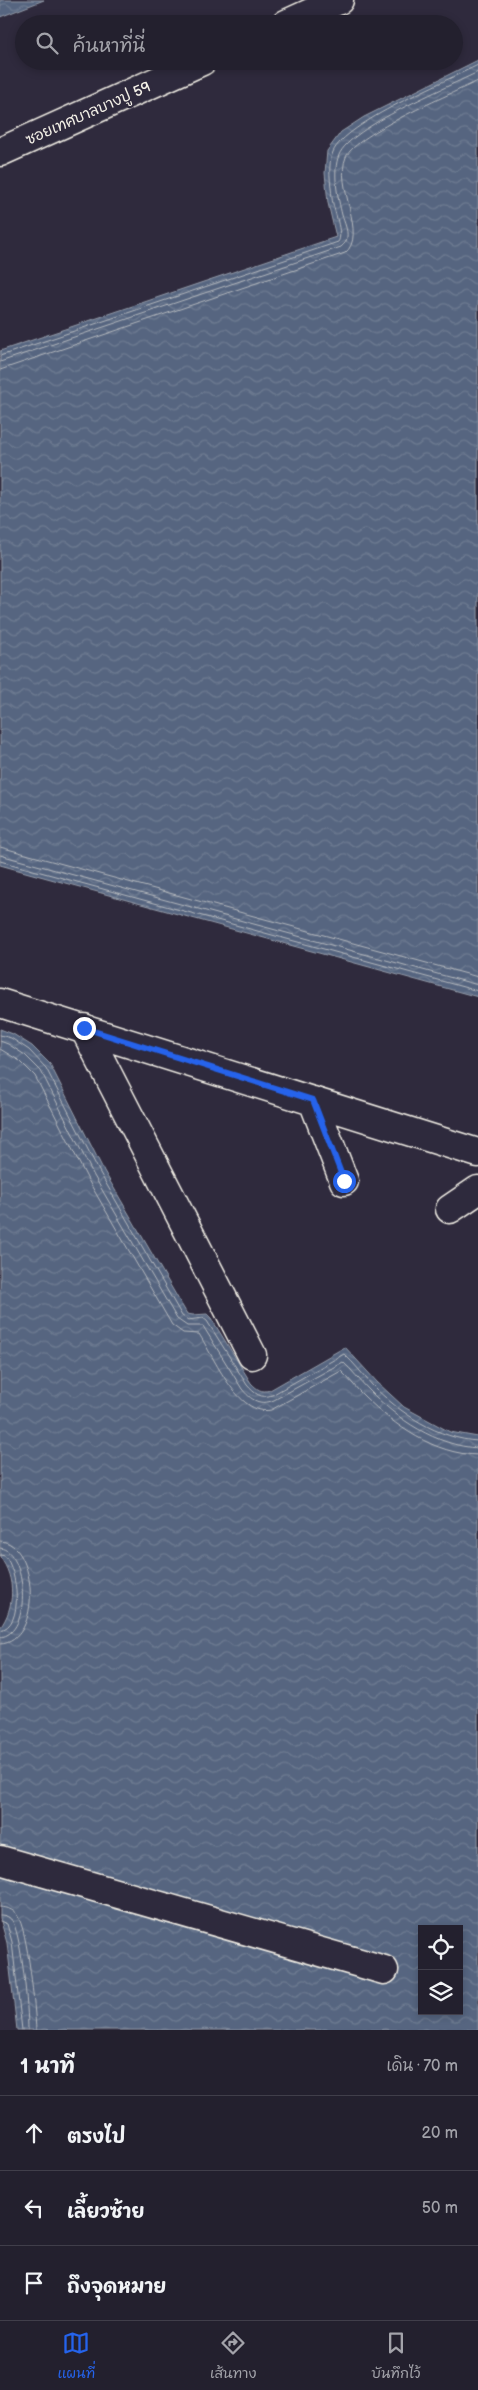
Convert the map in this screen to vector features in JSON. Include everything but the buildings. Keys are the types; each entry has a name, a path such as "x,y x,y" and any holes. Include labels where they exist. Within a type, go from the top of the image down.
{"street":[{"path":"306,15 339,0"},
{"name":"ซอยเทศบาลบางปู 59","path":"0,152 182,70"},
{"path":"0,1003 478,1153"},
{"path":"84,1028 252,1355"},
{"path":"313,1100 344,1181"},
{"path":"450,1209 478,1190"},
{"path":"0,1860 384,1970"}],"water":[{"path":"0,0 44,0 0,17"},
{"path":"478,60 478,997 0,865 0,351 336,237 328,203 325,173 327,151 341,132 364,117 458,70 463,70 463,68"},
{"path":"0,1029 13,1034 32,1046 50,1064 104,1171 187,1314 207,1314 211,1318 255,1387 262,1391 270,1390 345,1347 377,1382 404,1407 450,1432 478,1437 478,2030 17,2030 7,1943 0,1918 0,1628 9,1611 12,1593 9,1574 0,1557"}],"route":[{"path":"84,1028 313,1100 344,1181"}]}
